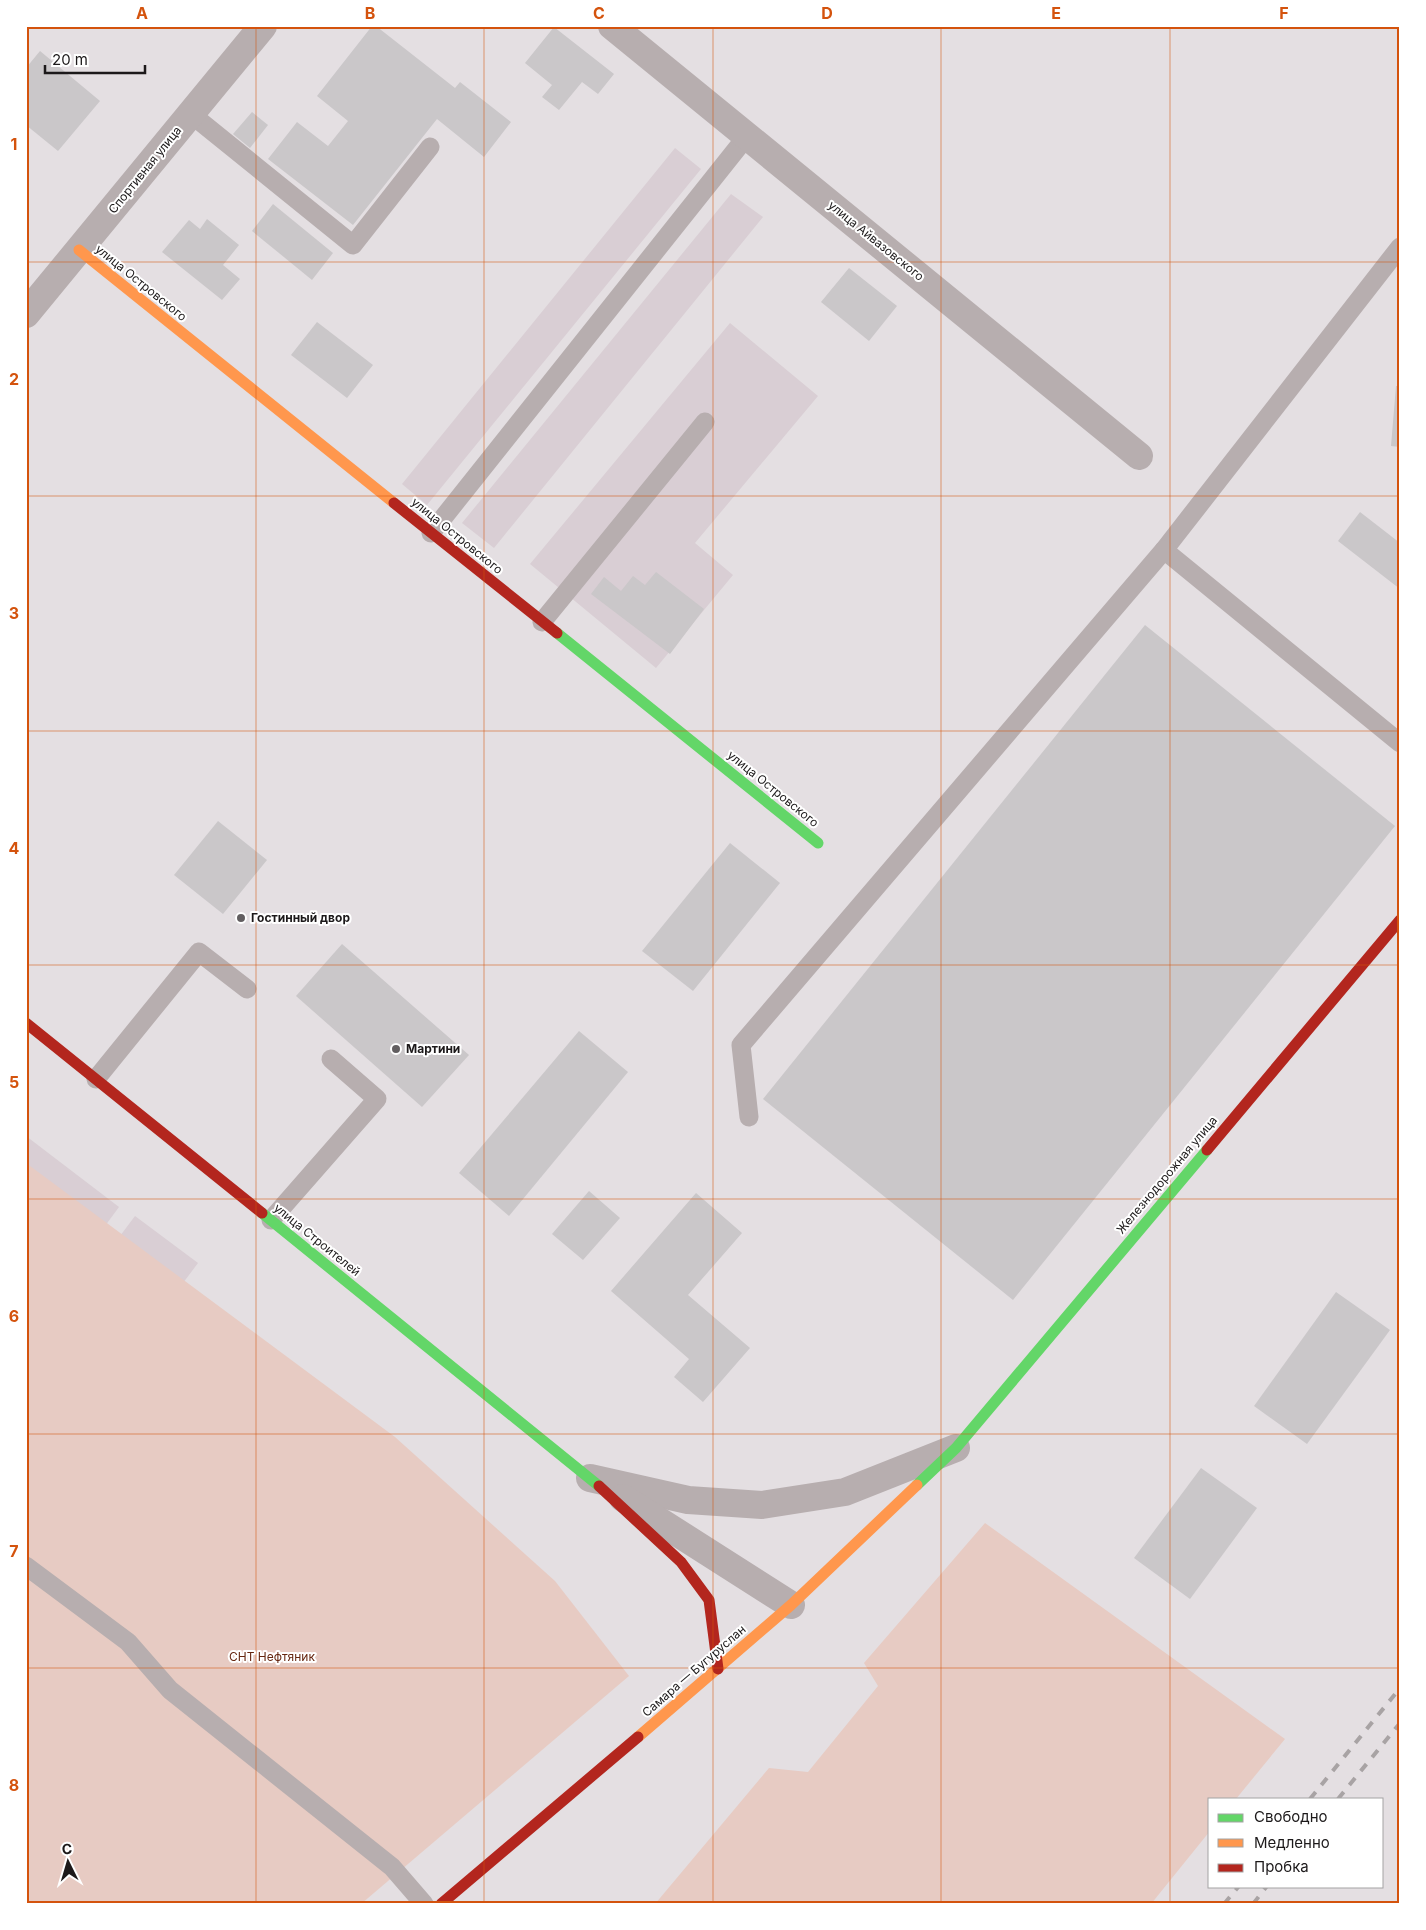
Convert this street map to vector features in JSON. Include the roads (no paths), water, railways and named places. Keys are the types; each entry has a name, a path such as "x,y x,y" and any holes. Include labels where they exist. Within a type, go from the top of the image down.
{"street":[{"name":"Спортивная улица","path":"26,314 263,26"},
{"name":"улица Айвазовского","path":"612,26 1139,456"},
{"name":"улица Островского","path":"79,250 818,843"},
{"name":"Железнодорожная улица","path":"956,1448 1400,920"},
{"name":"улица Строителей","path":"26,1023 590,1478 682,1562 709,1600 718,1669"},
{"path":"590,1478 688,1500 762,1505 845,1492 956,1448"},
{"name":"Самара — Бугуруслан","path":"440,1904 791,1605 956,1448"},
{"path":"590,1478 791,1605"}],"lane":[{"path":"191,114 353,245 430,147"},
{"path":"431,533 747,136"},
{"path":"749,1117 741,1045 1164,550 1400,247"},
{"path":"542,622 705,422"},
{"path":"1164,550 1400,743"},
{"path":"96,1079 199,952 247,989"},
{"path":"270,1220 377,1099 331,1059"},
{"path":"26,1566 128,1642 170,1690 392,1867 424,1904"}],"railway":[{"path":"1311,1798 1400,1688"},
{"path":"1339,1798 1400,1723"},
{"path":"1224,1904 1237,1888"},
{"path":"1253,1904 1265,1888"}],"place":[{"name":"Гостинный двор","path":"241,918"},
{"name":"Мартини","path":"396,1049"}],"park label":[{"name":"СНТ Нефтяник","path":"272,1657"}]}
